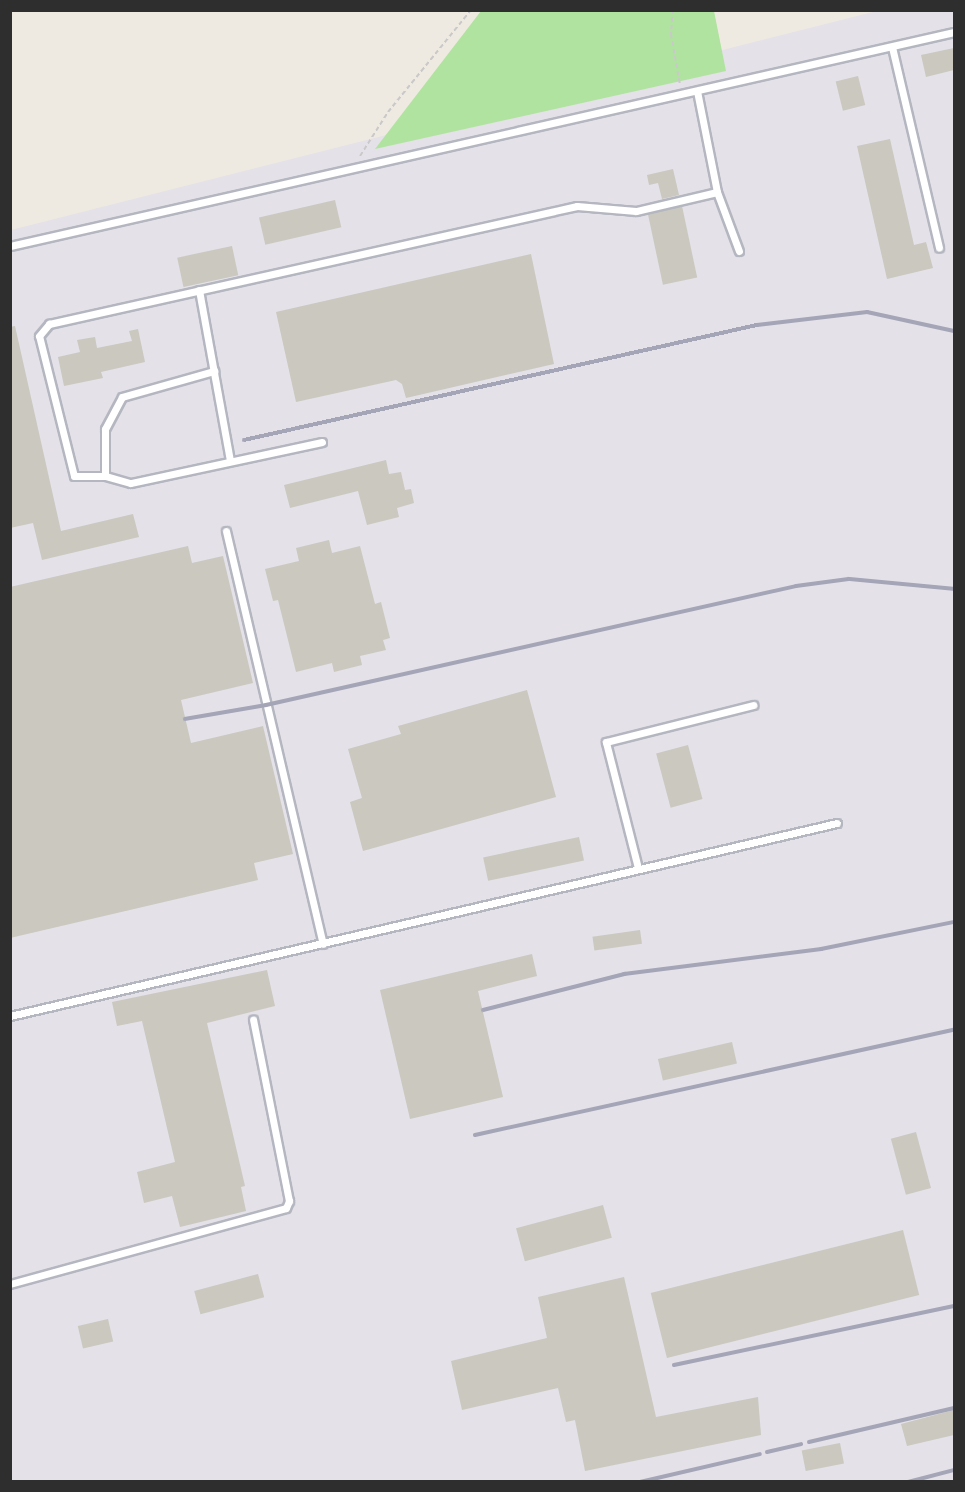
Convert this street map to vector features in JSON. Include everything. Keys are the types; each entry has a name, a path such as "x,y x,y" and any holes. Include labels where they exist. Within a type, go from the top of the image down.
{"lane":[{"path":"10,246 954,32"},
{"path":"892,47 939,248"},
{"path":"697,91 717,192 739,251"},
{"path":"322,442 130,483 105,476 74,476 39,336 42,329 49,324 577,206 636,211 717,192"},
{"path":"199,290 230,461"},
{"path":"105,476 105,429 122,397 214,371"},
{"path":"226,531 323,944"},
{"path":"638,868 606,742 753,705"},
{"path":"10,1016 837,823"},
{"path":"10,1284 286,1208 289,1202 253,1020"}],"path":[{"path":"353,169 388,112 471,10"},
{"path":"673,10 671,34 682,94"}],"shaded area":[{"path":"877,11 954,11 954,1481 11,1481 11,230"}],"green space":[{"path":"481,11 714,11 726,71 375,149"}],"building":[{"path":"954,48 954,70 926,77 921,55"},
{"path":"858,76 865,105 843,111 836,82"},
{"path":"890,139 914,245 926,242 933,268 887,279 857,146"},
{"path":"673,169 679,195 662,199 658,183 649,185 647,175"},
{"path":"335,200 341,227 265,245 259,218"},
{"path":"682,206 697,277 663,285 648,213"},
{"path":"232,246 238,275 183,287 177,258"},
{"path":"531,254 554,364 406,398 402,384 396,380 296,402 276,312"},
{"path":"15,326 61,531 133,514 139,537 42,560 33,523 10,528 10,327"},
{"path":"138,329 145,362 101,372 103,378 64,386 58,357 80,352 77,340 95,337 97,348 132,341 129,331"},
{"path":"386,460 389,474 401,472 405,490 411,489 414,503 397,508 399,517 367,525 358,491 290,508 284,485"},
{"path":"329,540 332,553 360,546 375,604 381,602 390,638 383,640 386,650 360,656 362,665 334,672 332,663 296,672 278,600 273,601 265,569 299,561 296,548"},
{"path":"188,546 192,563 223,556 253,683 181,700 191,743 263,726 293,854 254,863 258,880 10,938 10,587"},
{"path":"527,690 556,797 363,851 350,802 362,798 348,749 401,734 398,726"},
{"path":"688,745 702,799 671,808 656,754"},
{"path":"579,837 584,860 488,881 483,857"},
{"path":"640,930 642,944 594,951 592,937"},
{"path":"532,954 537,976 478,991 503,1097 410,1119 380,990"},
{"path":"267,970 275,1006 207,1023 245,1186 241,1187 246,1211 180,1227 172,1196 144,1203 137,1172 175,1162 142,1021 117,1026 112,1002"},
{"path":"732,1042 737,1063 663,1081 658,1059"},
{"path":"916,1132 931,1188 906,1195 891,1139"},
{"path":"603,1205 612,1238 525,1261 516,1228"},
{"path":"903,1230 919,1295 667,1358 651,1293"},
{"path":"258,1274 264,1297 200,1314 194,1291"},
{"path":"624,1277 656,1417 758,1397 761,1435 585,1471 575,1420 566,1422 558,1388 462,1410 451,1361 547,1338 538,1297"},
{"path":"108,1319 113,1341 83,1348 78,1326"},
{"path":"954,1410 954,1435 907,1446 901,1424"},
{"path":"840,1443 844,1464 806,1471 802,1450"}],"railway":[{"path":"244,440 757,325 867,312 954,331"},
{"path":"185,719 266,705 796,586 849,579 954,589"},
{"path":"483,1010 624,974 821,949 954,922"},
{"path":"475,1135 954,1030"},
{"path":"674,1365 954,1306"},
{"path":"809,1442 954,1408"},
{"path":"767,1452 801,1444"},
{"path":"640,1482 760,1454"},
{"path":"908,1482 954,1470"}]}
